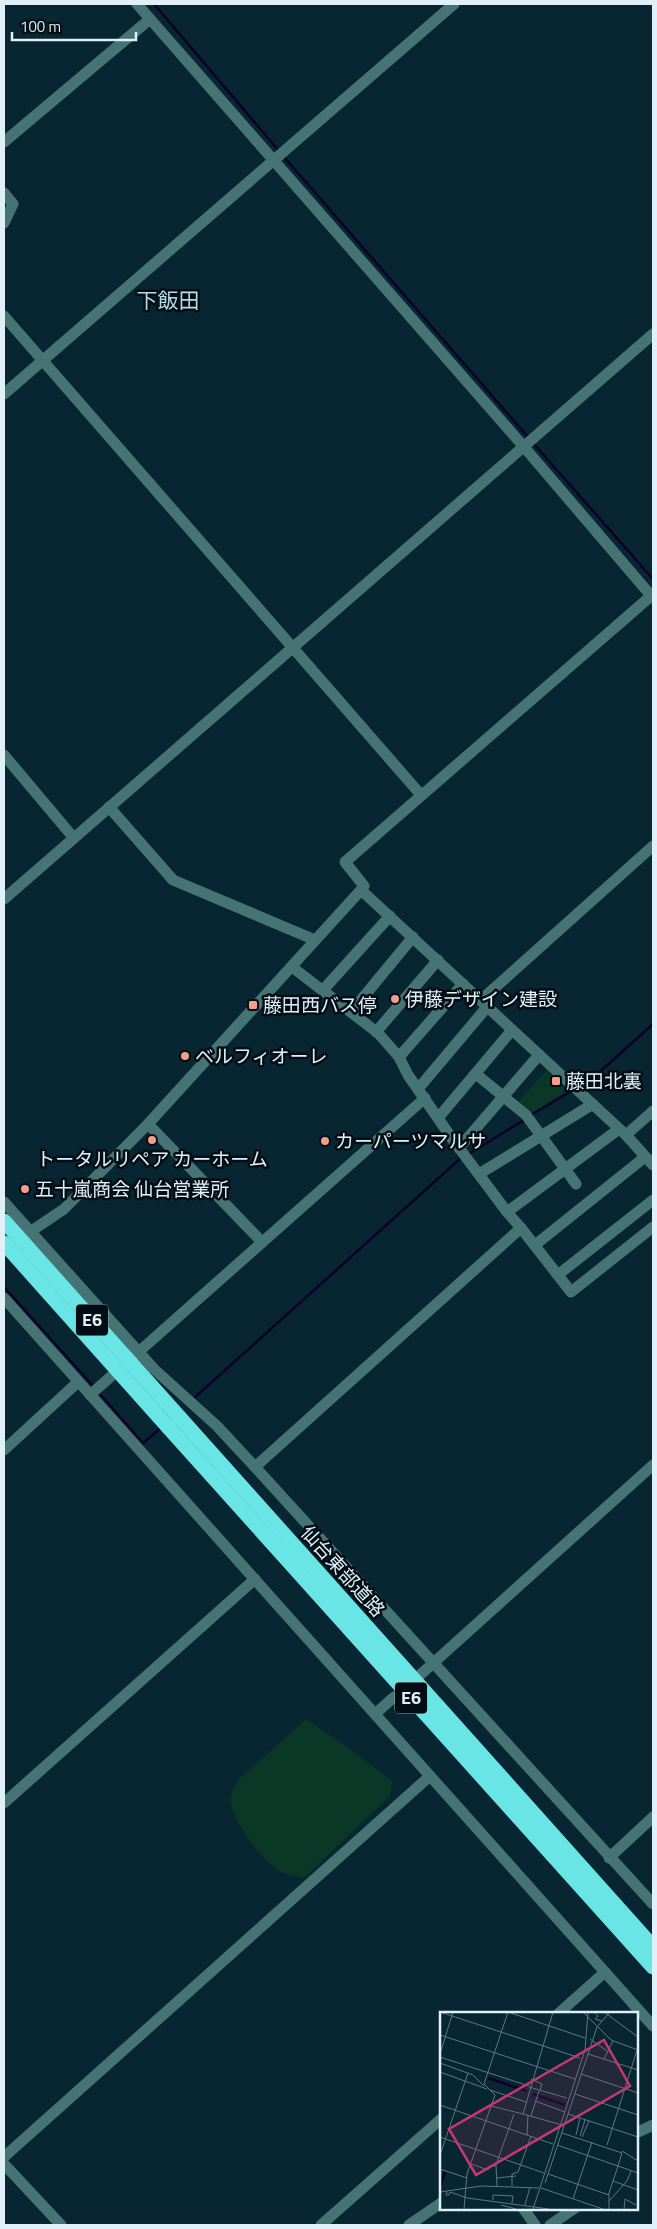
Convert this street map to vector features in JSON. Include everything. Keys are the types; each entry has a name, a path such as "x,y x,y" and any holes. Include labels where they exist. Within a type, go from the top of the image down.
{"highway":[{"name":"仙台東部道路","path":"4,1221 174,1423 653,1967"},
{"name":"仙台東部道路","path":"4,1245 174,1423 653,1947"}],"street":[{"path":"4,1245 31,1233 64,1209 148,1124 361,890 364,886 345,862 652,597 528,443 279,156 137,4"},
{"path":"4,394 454,4"},
{"path":"4,142 150,19"},
{"path":"4,193 13,204 4,223"},
{"path":"4,316 421,795"},
{"path":"4,899 653,334"},
{"path":"4,755 73,837"},
{"path":"109,807 173,880 315,940"},
{"path":"94,1391 262,1242 421,1093 484,1003 653,846"},
{"path":"361,890 593,1104 649,1161 535,1245"},
{"path":"322,990 390,916"},
{"path":"351,1012 413,937"},
{"path":"376,1032 438,960"},
{"path":"292,967 376,1032 399,1057 408,1075 464,1154 507,1212 559,1274 571,1292 653,1227"},
{"path":"399,1057 463,984"},
{"path":"438,1118 512,1030"},
{"path":"464,1154 502,1096 539,1055"},
{"path":"476,1074 528,1118 576,1184"},
{"path":"479,1174 593,1104"},
{"path":"507,1212 566,1168 653,1111"},
{"path":"148,1124 262,1242"},
{"path":"559,1274 653,1200"},
{"path":"4,1202 154,1370 189,1401 255,1467 609,1858 653,1904"},
{"path":"255,1467 521,1228"},
{"path":"4,1298 78,1382 94,1391 255,1579 653,2026"},
{"path":"4,1450 78,1382"},
{"path":"420,1675 653,1465"},
{"path":"4,1803 255,1579"},
{"path":"375,1714 394,1697"},
{"path":"4,2157 430,1776"},
{"path":"609,1858 653,1817"},
{"path":"561,2012 605,1972"},
{"path":"321,2225 440,2119"},
{"path":"637,2133 653,2125"},
{"path":"4,2164 61,2225"},
{"path":"409,2225 440,2204"},
{"path":"524,2209 534,2225"},
{"path":"550,2225 574,2209"}],"green space":[{"path":"547,1070 567,1091 531,1114 517,1103"},
{"path":"306,1719 353,1751 393,1782 390,1796 304,1878 281,1872 258,1852 233,1812 231,1797 232,1791 239,1779"}],"waterway":[{"path":"154,4 279,151"},
{"path":"284,157 528,437"},
{"path":"533,443 653,579"},
{"path":"578,1087 592,1079 653,1024"},
{"path":"531,1115 573,1090"},
{"path":"467,1155 524,1120"},
{"path":"193,1399 462,1157"},
{"path":"4,1287 94,1387"},
{"path":"99,1393 143,1443 161,1428"}],"place":[{"name":"伊藤デザイン建設","path":"395,999"},
{"name":"藤田西バス停","path":"253,1005"},
{"name":"ベルフィオーレ","path":"185,1056"},
{"name":"藤田北裏","path":"556,1081"},
{"name":"トータルリペア カーホーム","path":"152,1140"},
{"name":"カーパーツマルサ","path":"325,1141"},
{"name":"五十嵐商会 仙台営業所","path":"25,1189"}],"district":[{"name":"下飯田","path":"168,301"}]}
